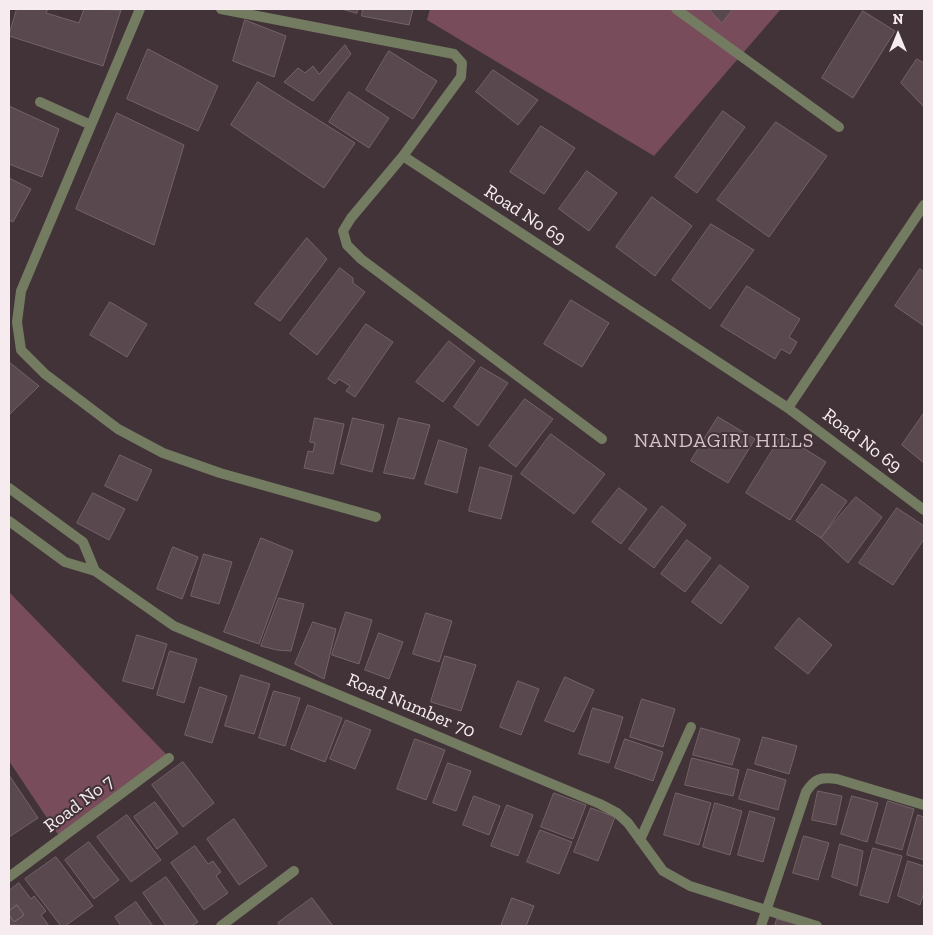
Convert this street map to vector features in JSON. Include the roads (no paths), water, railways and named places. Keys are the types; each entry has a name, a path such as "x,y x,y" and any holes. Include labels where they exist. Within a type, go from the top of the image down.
{"street":[{"path":"140,9 21,291 17,322 21,350 45,374 118,429 162,453 220,473 376,517"},
{"path":"221,9 454,54 462,63 461,77 403,156 351,218 343,231 347,245 361,259 602,438"},
{"path":"676,9 839,127"},
{"path":"40,102 91,125"},
{"name":"Road No 69","path":"403,156 788,408 924,510"},
{"path":"788,408 924,205"},
{"path":"9,488 82,542 95,571"},
{"name":"Road Number 70","path":"9,520 65,562 95,571 174,626 600,804 617,813 628,823 663,871 690,886 766,912 817,926"},
{"path":"640,840 691,727"},
{"name":"Road No 7","path":"9,877 169,758"},
{"path":"761,926 806,792 812,782 823,777 837,779 924,805"},
{"path":"221,926 294,870"}],"district":[{"name":"NANDAGIRI HILLS","path":"724,441"}]}
